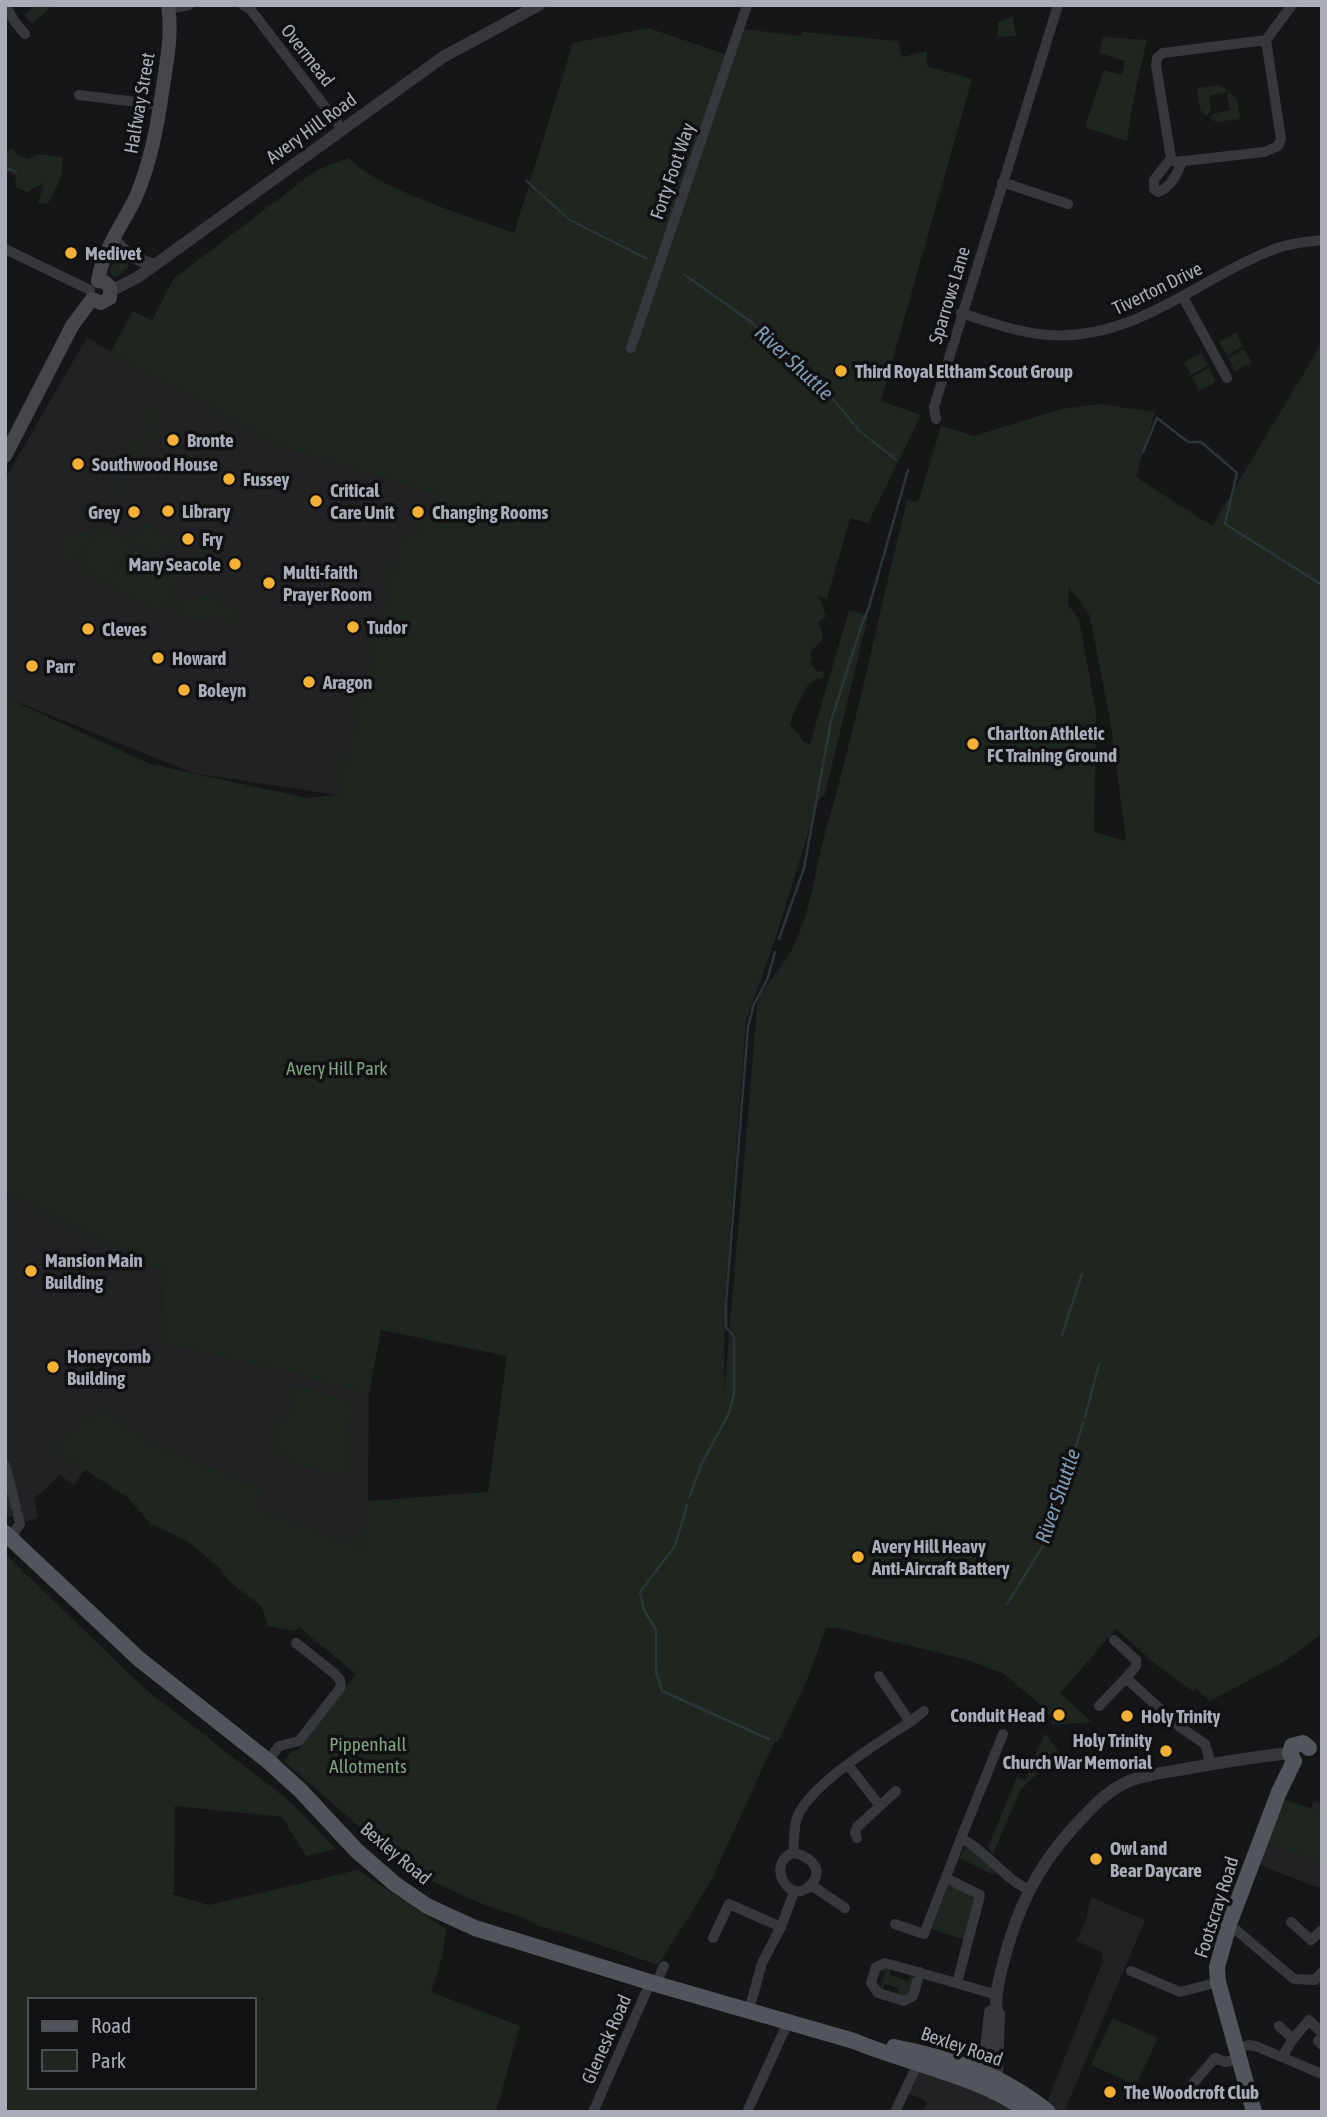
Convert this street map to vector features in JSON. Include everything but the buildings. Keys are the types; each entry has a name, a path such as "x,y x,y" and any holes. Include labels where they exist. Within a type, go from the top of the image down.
{"main road":[{"name":"Halfway Street","path":"93,290 100,268 145,175 155,139 171,26 169,7"},
{"path":"5,456 93,290 108,284 111,291"},
{"name":"Bexley Road","path":"8,1535 139,1659 268,1761 300,1790 357,1851 395,1884 427,1906 475,1928 854,2041 883,2053 989,2080"},
{"path":"1292,1757 1301,1763 1307,1761 1316,1743"},
{"name":"Footscray Road","path":"1254,2112 1218,1982 1217,1967 1229,1924 1292,1757"},
{"name":"Bexley Road","path":"854,2041 918,2051 1023,2093 1048,2112"},
{"path":"989,2080 1028,2112"}],"street":[{"path":"5,5 25,34"},
{"path":"169,7 189,5"},
{"name":"Overmead","path":"243,5 251,10 342,129"},
{"name":"Avery Hill Road","path":"111,291 125,285 154,265 443,57 539,5"},
{"name":"Forty Foot Way","path":"631,348 747,5"},
{"name":"Sparrows Lane","path":"936,419 934,407 961,313 1058,5"},
{"path":"1266,40 1163,53 1157,58 1156,65 1176,161 1269,151 1280,143 1266,40 1292,5"},
{"path":"79,95 161,105"},
{"path":"1002,182 1068,204"},
{"path":"114,240 132,257 154,265"},
{"name":"Tiverton Drive","path":"961,313 1028,333 1052,336 1088,334 1115,328 1147,316 1275,248 1322,240"},
{"path":"5,249 93,290"},
{"path":"1183,296 1227,378"},
{"path":"5,1465 20,1524 8,1535"},
{"path":"1099,1706 1136,1666 1136,1660 1114,1640"},
{"path":"268,1761 279,1746 299,1741 341,1687 335,1674 296,1643"},
{"path":"878,1676 910,1721"},
{"path":"1126,1678 1180,1727 1205,1744 1211,1764"},
{"path":"793,1853 797,1818 827,1781 924,1711"},
{"path":"895,1924 925,1934 1003,1734"},
{"path":"989,2080 990,2012 995,2009 1012,1933 1029,1890 1060,1842 1114,1789 1136,1778 1211,1764 1292,1757"},
{"path":"848,1765 880,1805"},
{"path":"857,1838 857,1827 896,1791"},
{"path":"961,1838 986,1855 1006,1877 1029,1890"},
{"path":"793,1853 804,1855 814,1864 816,1876 811,1885 802,1891 794,1892 782,1883 780,1872 783,1861 793,1853"},
{"path":"946,1878 980,1895 957,1983"},
{"path":"811,1885 845,1908"},
{"path":"748,2010 762,1963 794,1892"},
{"path":"713,1938 729,1904 780,1927"},
{"path":"1291,1922 1311,1940 1322,1930"},
{"path":"1229,1924 1294,1979 1315,1980 1322,1972"},
{"path":"920,1972 913,1996 904,2001 878,1993 871,1983 876,1967 885,1963 920,1972 997,1995"},
{"name":"Glenesk Road","path":"593,2112 653,1983 664,1966"},
{"path":"1131,1971 1180,1992 1218,1982"},
{"path":"1282,2057 1309,2020 1322,2034 1318,2041 1322,2045"},
{"path":"747,2112 788,2022"},
{"path":"1279,2026 1293,2039"},
{"path":"1190,2087 1215,2058 1225,2062 1249,2045 1322,2074"},
{"path":"895,2112 918,2063"}],"shaded area":[{"path":"526,179 570,219 648,258 647,260 568,220 525,181"},
{"name":"River Shuttle","path":"684,273 752,321 817,378 860,430 897,459 896,461 858,431 815,378 752,324 683,275"},
{"path":"174,278 442,496 337,795 193,773 5,697 5,479 87,337 111,352 133,311 152,321"},
{"path":"5,1191 153,1268 162,1268 161,1332 369,1394 368,1501 361,1547 356,1674 95,1458 73,1485 60,1475 34,1499 38,1516 36,1519 25,1522 23,1514 11,1517 5,1514"},
{"path":"1285,1800 1311,1808 1314,1801 1322,1803 1322,1889 1259,1865"},
{"path":"1091,1897 1145,1920 1064,2112 1057,2112 1047,2102 1103,1961 1102,1952 1077,1941 1086,1920"},
{"path":"918,2068 967,2085 1015,2112 923,2110 927,2102 907,2093"}],"green space":[{"path":"35,5 48,5 50,8 32,24 24,15"},
{"path":"1013,16 1016,36 998,37 998,22"},
{"path":"648,28 734,57 743,29 802,36 803,32 898,41 902,57 927,51 927,66 972,79 881,401 921,415 868,523 850,518 827,599 816,596 820,599 826,617 818,622 822,638 811,651 810,663 818,672 823,671 824,677 809,684 790,725 803,742 810,744 849,610 868,616 825,794 818,801 776,937 746,1021 725,1299 724,1393 758,997 788,955 804,920 907,500 918,502 941,426 974,436 1062,409 1098,404 1155,412 1136,477 1212,526 1322,343 1322,1634 1285,1661 1210,1701 1195,1688 1193,1691 1159,1667 1116,1629 1060,1693 1092,1722 1052,1725 1052,1718 1043,1707 1004,1674 968,1660 838,1628 826,1628 807,1680 778,1742 775,1741 711,1881 658,1965 538,1926 532,1921 480,1903 436,1883 379,1844 284,1761 290,1753 300,1748 356,1674 299,1627 295,1631 268,1626 261,1606 230,1582 218,1566 187,1541 151,1524 127,1497 54,1449 102,1408 146,1443 260,1487 256,1510 361,1547 368,1501 488,1492 507,1356 381,1330 369,1394 289,1372 171,1345 161,1332 162,1268 153,1268 5,1191 5,697 150,764 307,798 337,795 402,537 419,531 442,496 279,445 111,352 133,311 152,321 174,278 317,170 348,158 362,170 403,191 514,233 573,43","holes":["1069,587 1090,616 1111,726 1126,841 1094,832 1096,713 1079,619 1068,605"]},
{"path":"1103,37 1147,40 1127,141 1085,127 1104,70 1122,75 1125,61 1099,53"},
{"path":"1219,85 1227,90 1209,96 1211,111 1207,116 1200,110 1197,88"},
{"path":"1229,92 1237,99 1240,119 1216,122 1210,118 1213,114 1230,110 1227,95"},
{"path":"13,149 16,154 27,159 38,154 62,157 61,175 48,203 38,204 44,183 27,192 16,187 15,175 5,171 5,152"},
{"path":"117,257 127,261 129,267 113,277 109,271"},
{"path":"1236,333 1243,346 1227,356 1219,342"},
{"path":"1244,349 1252,362 1235,371 1228,358"},
{"path":"1201,353 1208,366 1191,375 1184,362"},
{"path":"1209,368 1216,382 1199,391 1192,377"},
{"path":"158,406 161,416 135,465 128,461 154,413 150,408"},
{"path":"127,464 134,468 118,496 112,493"},
{"path":"144,522 171,537 161,556 151,551 153,547 145,543 142,546 133,541"},
{"path":"100,527 130,543 107,584 89,574 82,559"},
{"path":"206,528 218,531 211,562 192,557"},
{"path":"96,529 83,551 72,562 67,562 63,535 78,535"},
{"path":"132,544 183,572 161,613 109,585"},
{"path":"213,596 230,608 236,618 233,623 224,622 215,615 207,620 182,618 176,614 186,602"},
{"path":"308,1387 341,1399 353,1409 344,1440 352,1445 349,1468 333,1475 300,1465 272,1449 275,1431 290,1411 293,1389"},
{"path":"5,1554 143,1687 293,1804 336,1849 306,1856 282,1817 175,1806 174,1893 171,1894 209,1905 358,1870 446,1929 442,1958 431,1992 520,2026 496,2112 5,2112"},
{"path":"1045,1733 1059,1753 1021,1789 993,1854 988,1847 1017,1777 1025,1780"},
{"path":"1285,1800 1322,1812 1322,1862 1267,1843"},
{"path":"965,1848 982,1857 994,1875 959,1858"},
{"path":"951,1885 972,1897 976,1903 965,1940 932,1929 948,1886"},
{"path":"882,1967 891,1968 890,1975 909,1981 911,1974 914,1978 911,1993 904,1998 897,1995 899,1988 885,1984 883,1991 876,1984 881,1986 885,1972 879,1970"},
{"path":"1112,2018 1158,2038 1136,2085 1091,2065"}],"waterway":[{"name":"River Shuttle","path":"5,168 16,171"},
{"name":"River Shuttle","path":"1143,452 1157,418 1188,442 1201,442 1237,473 1225,524 1322,585"},
{"path":"779,939 804,868 831,721 869,607 908,470"},
{"path":"689,1498 702,1463 729,1413 734,1393 734,1337 726,1327 726,1303 748,1027 754,1004 767,980 775,952"},
{"name":"River Shuttle","path":"1062,1335 1082,1274"},
{"name":"River Shuttle","path":"1085,1417 1099,1364"},
{"name":"River Shuttle","path":"1007,1604 1048,1538 1083,1423"},
{"path":"687,1505 675,1546 640,1592 644,1610 656,1630 656,1672 662,1691 769,1739"}],"place":[{"name":"Medivet","path":"71,253"},
{"name":"Third Royal Eltham Scout Group","path":"841,371"},
{"name":"Bronte","path":"173,440"},
{"name":"Southwood House","path":"78,464"},
{"name":"Fussey","path":"229,479"},
{"name":"Critical Care Unit","path":"316,501"},
{"name":"Library","path":"168,511"},
{"name":"Grey","path":"134,512"},
{"name":"Changing Rooms","path":"418,512"},
{"name":"Fry","path":"188,539"},
{"name":"Mary Seacole","path":"235,564"},
{"name":"Multi-faith Prayer Room","path":"269,583"},
{"name":"Tudor","path":"353,627"},
{"name":"Cleves","path":"88,629"},
{"name":"Howard","path":"158,658"},
{"name":"Parr","path":"32,666"},
{"name":"Aragon","path":"309,682"},
{"name":"Boleyn","path":"184,690"},
{"name":"Charlton Athletic FC Training Ground","path":"973,744"},
{"name":"Mansion Main Building","path":"31,1271"},
{"name":"Honeycomb Building","path":"53,1367"},
{"name":"Avery Hill Heavy Anti-Aircraft Battery","path":"858,1557"},
{"name":"Conduit Head","path":"1059,1715"},
{"name":"Holy Trinity","path":"1127,1716"},
{"name":"Holy Trinity Church War Memorial","path":"1166,1751"},
{"name":"Owl and Bear Daycare","path":"1096,1859"},
{"name":"The Woodcroft Club","path":"1110,2092"}],"park label":[{"name":"Avery Hill Park","path":"337,1068"},
{"name":"Pippenhall Allotments","path":"368,1755"}]}
